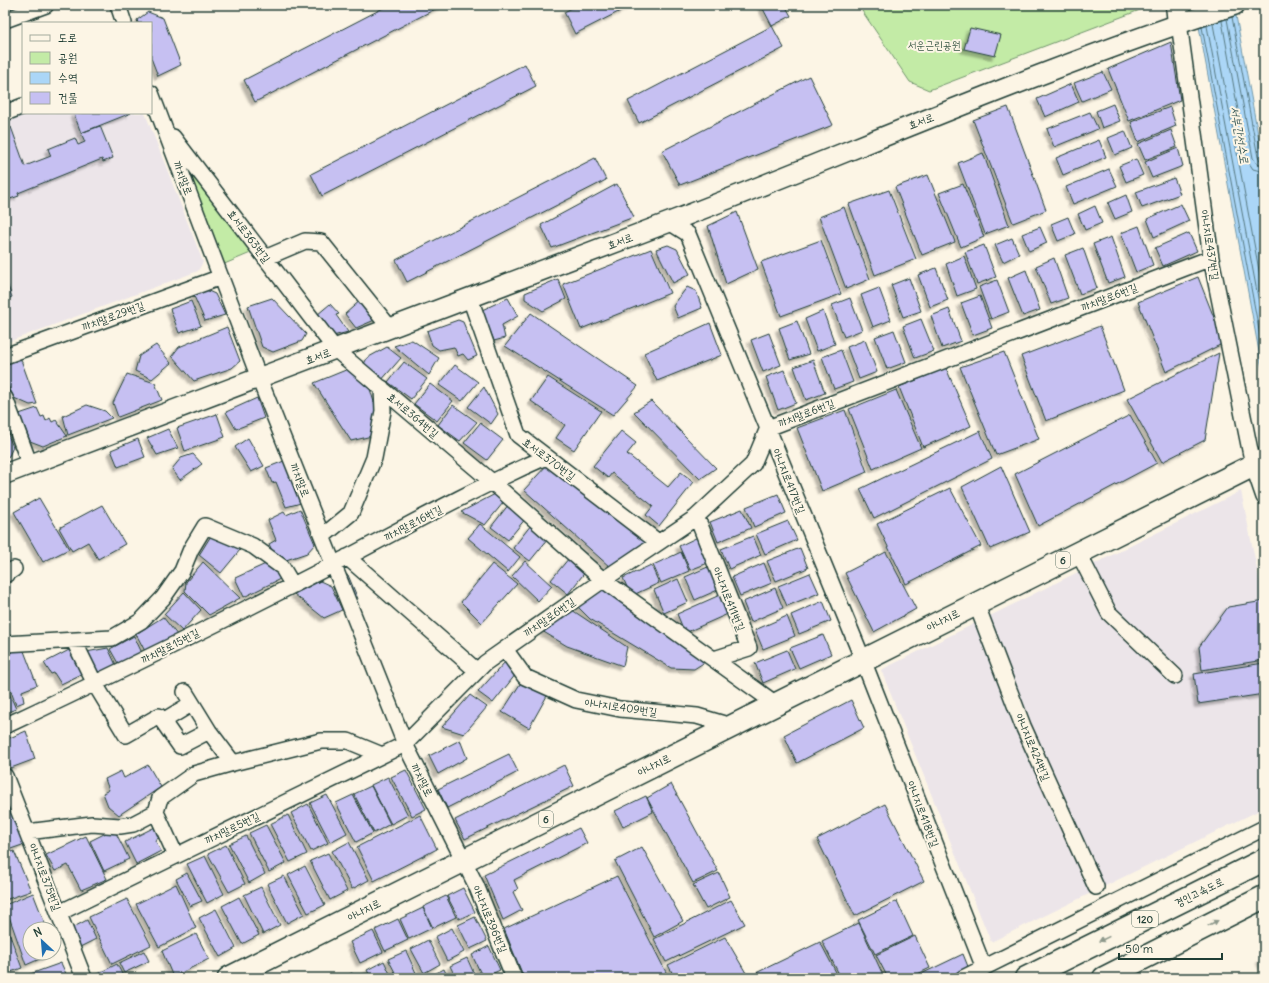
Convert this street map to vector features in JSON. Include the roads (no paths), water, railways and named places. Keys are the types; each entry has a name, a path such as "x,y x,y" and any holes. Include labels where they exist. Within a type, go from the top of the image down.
{"main road":[{"name":"아나지로","path":"229,978 1260,462"},
{"name":"경인고속도로","path":"1026,978 1264,860"},
{"path":"1104,978 1264,897"}],"street":[{"path":"5,20 46,5"},
{"path":"118,5 124,22"},
{"name":"효서로","path":"5,474 669,222 1183,16 1235,5"},
{"name":"아나지로437번길","path":"1183,16 1211,258 1260,462 1264,497"},
{"name":"까치말로","path":"152,96 259,378 323,536 340,560 405,744 463,861"},
{"path":"5,113 22,106"},
{"name":"효서로363번길","path":"163,124 335,349"},
{"name":"아나지로417번길","path":"669,222 688,234 863,660"},
{"path":"265,258 305,241 321,242 390,328"},
{"name":"까치말로6번길","path":"405,744 477,671 505,649 602,580 695,518 753,464 768,428 1211,258"},
{"name":"까치말로29번길","path":"5,356 221,277"},
{"name":"효서로370번길","path":"470,298 518,435 658,542"},
{"name":"효서로364번길","path":"335,349 491,481 602,580"},
{"path":"323,536 351,513 374,458 383,411 382,388"},
{"path":"5,398 30,465"},
{"name":"까치말로16번길","path":"340,560 491,481 546,457"},
{"name":"아나지로411번길","path":"695,518 700,525 749,648 714,659"},
{"path":"5,644 74,642 112,638 141,621 163,598 182,571 191,549 205,526 253,546 282,567 292,584"},
{"path":"1078,552 1109,613 1174,676"},
{"path":"340,560 477,671"},
{"name":"까치말로15번길","path":"5,726 94,684 340,560"},
{"path":"602,580 776,704"},
{"name":"아나지로424번길","path":"976,603 1023,726 1096,887"},
{"path":"74,642 94,684 126,735 159,716 180,746 209,731"},
{"name":"아나지로409번길","path":"505,649 525,677 576,700 620,709 697,716 731,726"},
{"name":"아나지로418번길","path":"863,660 984,968"},
{"path":"163,721 188,698 209,731 233,762"},
{"path":"176,856 156,812 160,798 194,774 233,762 321,741 348,741 382,755"},
{"name":"까치말로5번길","path":"59,913 405,744"},
{"name":"아나지로375번길","path":"5,776 84,978"},
{"path":"27,832 92,824 120,826 133,824 156,812"},
{"path":"963,978 1264,828"},
{"name":"아나지로396번길","path":"463,861 476,885 512,977"}],"water":[{"name":"서부간선수로","path":"1195,5 1234,5 1264,167 1264,379"}],"park label":[{"name":"서운근린공원","path":"934,45"}]}
